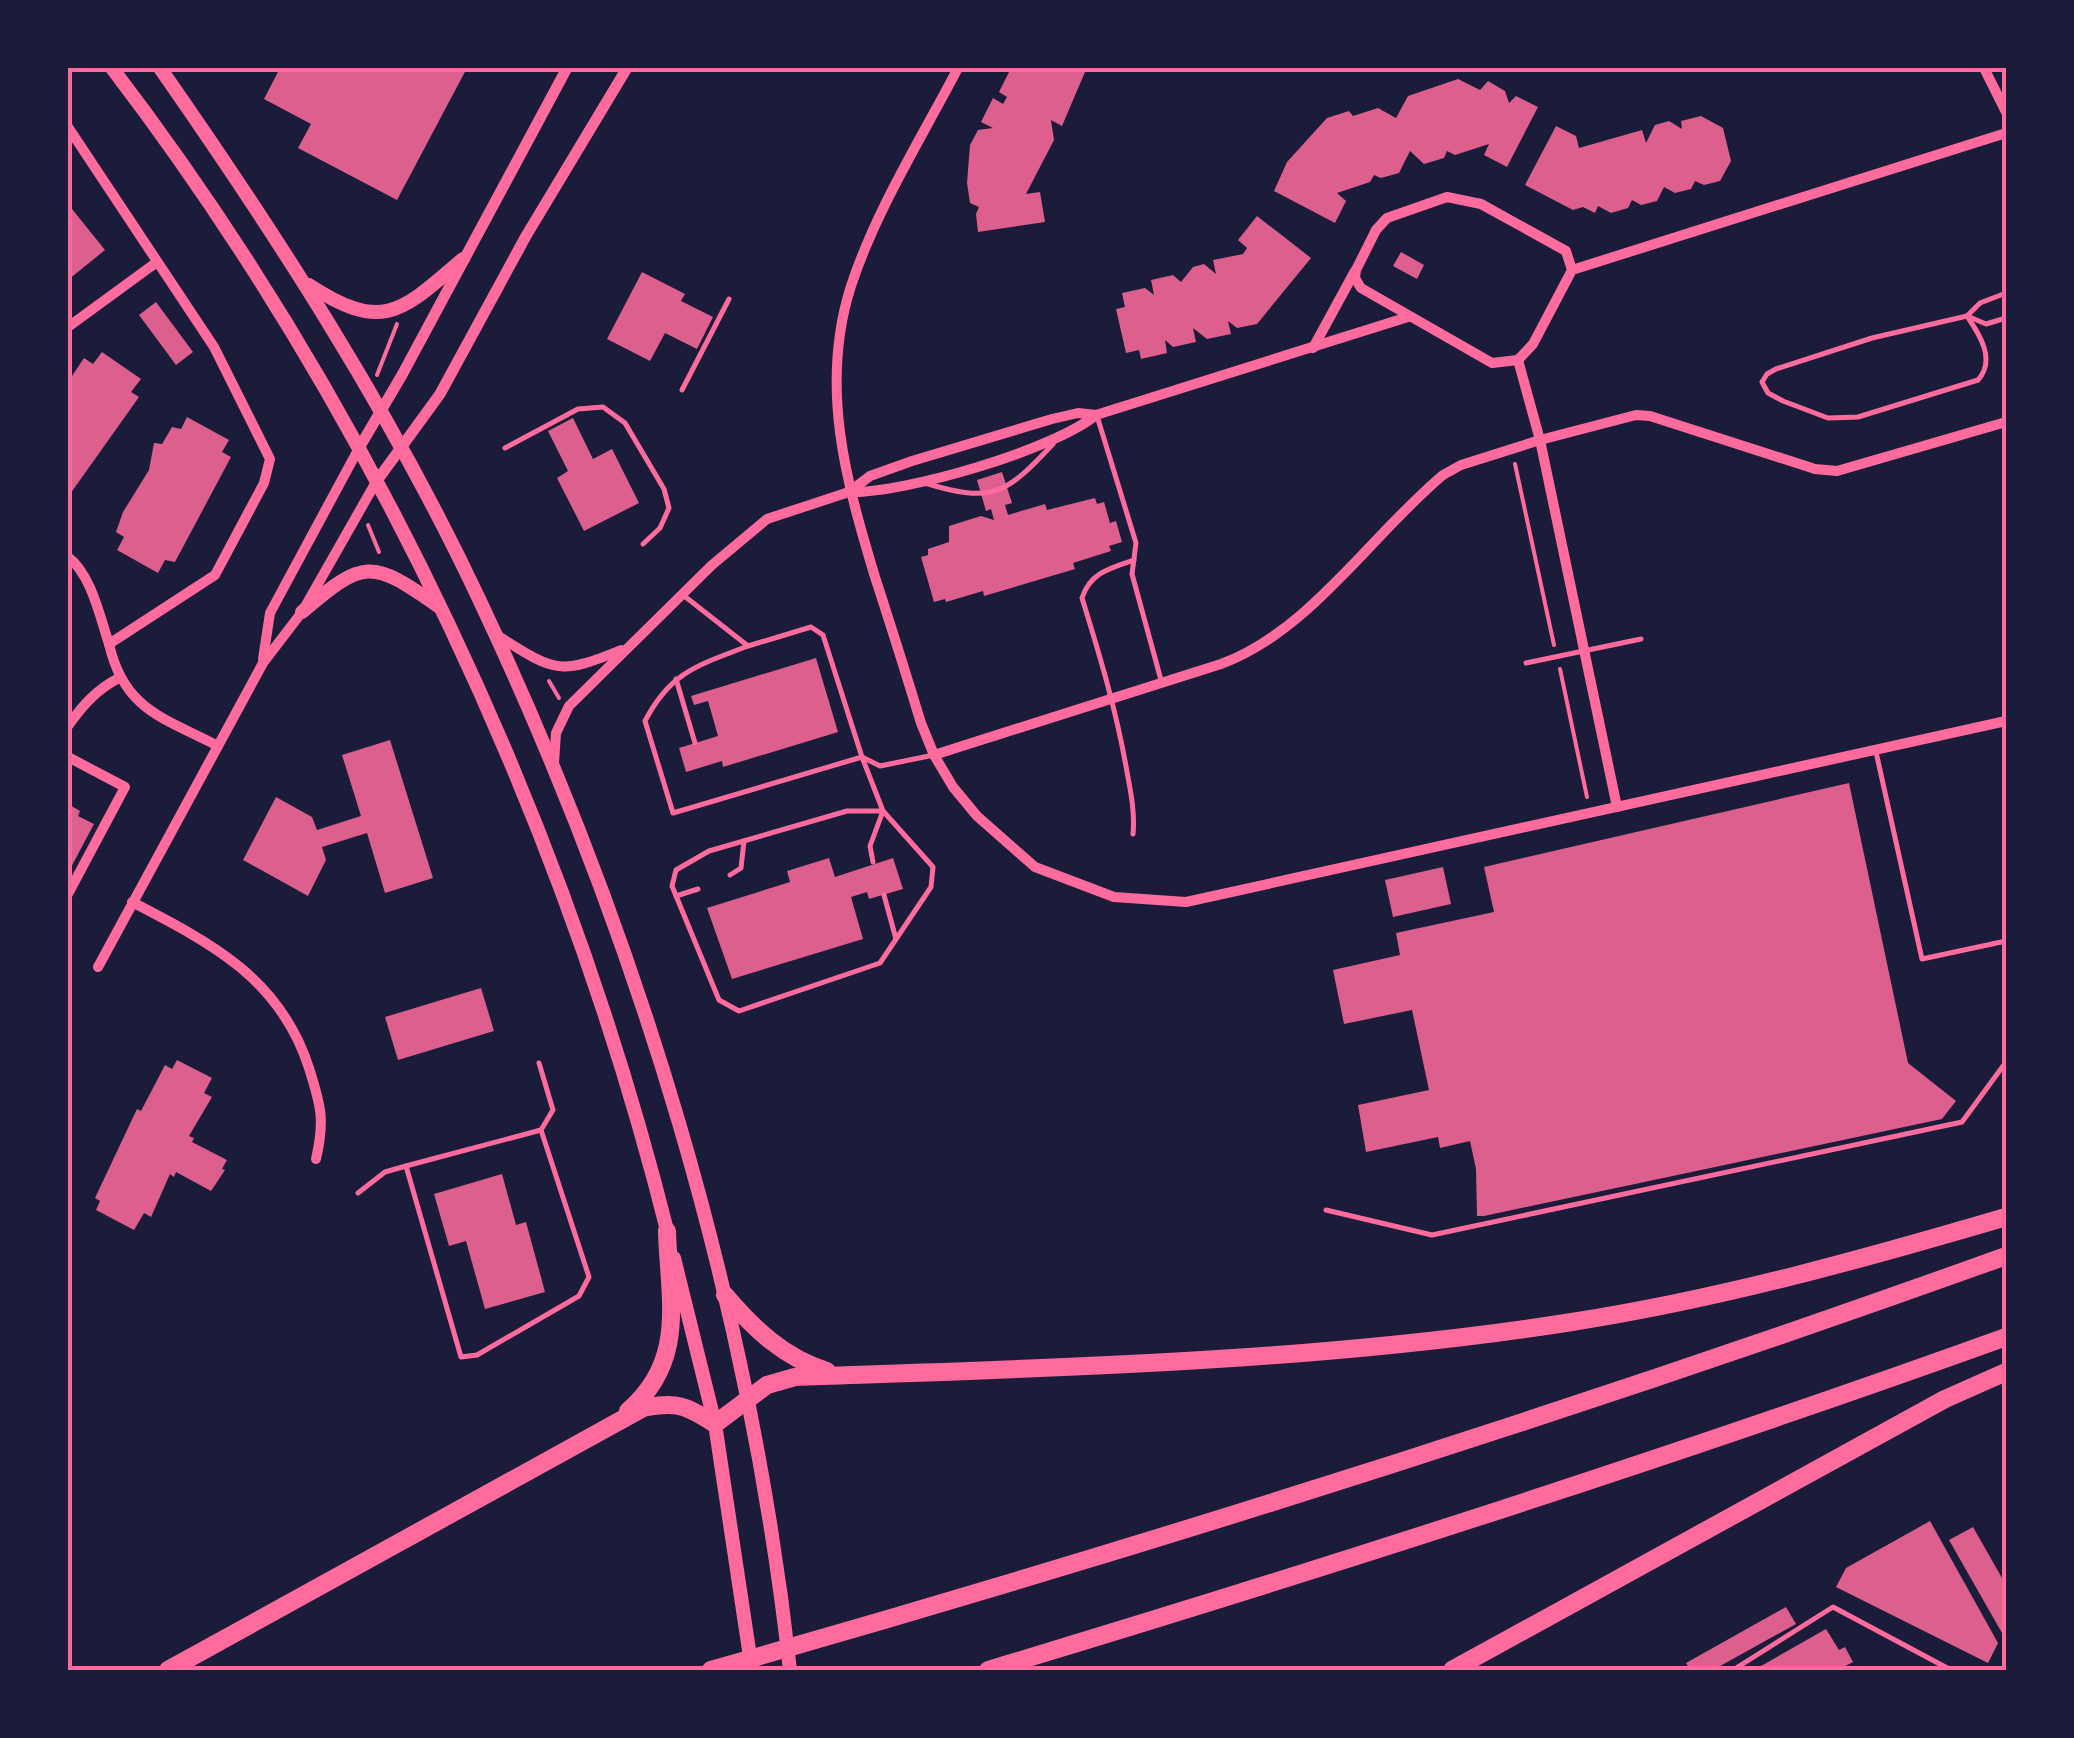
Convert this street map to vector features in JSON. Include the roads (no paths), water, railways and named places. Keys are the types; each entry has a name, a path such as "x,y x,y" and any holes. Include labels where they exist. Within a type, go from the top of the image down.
{"highway":[{"path":"168,1670 643,1408 667,1403 687,1406 715,1424 767,1386 794,1377 1253,1355 1411,1343 1572,1322 1757,1286 2006,1217"},
{"path":"618,1420 640,1401 657,1378 671,1346 667,1231"},
{"path":"711,1670 1150,1541 1543,1416 2006,1256"},
{"path":"725,1295 742,1316 786,1354 842,1376"},
{"path":"988,1670 1303,1575 1661,1457 2006,1336"},
{"path":"1452,1670 1945,1399 2006,1372"}],"main road":[{"path":"112,68 260,281 359,448 439,607 546,851 586,959 644,1143 667,1231 715,1424 752,1670"},
{"path":"160,68 306,283 401,449 495,634 554,769 640,997 725,1295 768,1509 790,1670"},
{"path":"306,283 348,307 365,313 383,313 410,303 464,259"},
{"path":"302,612 336,583 360,571 378,571 398,578 439,607"}],"street":[{"path":"263,663 270,613 567,68"},
{"path":"98,967 263,663 302,612 376,482 440,394 526,236 627,68"},
{"path":"958,68 870,236 850,289 837,358 835,403 849,492 920,723 934,755 977,816 1035,867 1114,897 1186,902 2006,721"},
{"path":"1984,68 2006,112"},
{"path":"68,127 214,347 270,459 264,483 215,575 109,644"},
{"path":"1356,270 1360,288 1408,317 1492,362 1518,360 1533,344 1572,270 2006,134"},
{"path":"1312,348 1376,230 1387,218 1446,198 1480,204 1566,251 1572,270"},
{"path":"68,326 157,262"},
{"path":"554,769 556,733 569,706 712,564 767,519 849,492 877,492 922,482 1056,440 1078,430 1096,415 1408,317"},
{"path":"1518,360 1540,440 1617,807"},
{"path":"849,492 870,476 912,461 1052,419 1078,413 1096,415"},
{"path":"934,755 1254,651 1310,606 1443,476 1461,465 1540,440 1620,417 1650,416 1815,469 1837,472 2006,422"},
{"path":"68,557 91,593 119,678 135,700 218,746"},
{"path":"495,634 553,668 572,669 631,646"},
{"path":"68,726 82,706 119,678"},
{"path":"68,757 125,787 68,894"},
{"path":"132,902 198,936 228,957 252,976 281,1009 301,1044 324,1124 316,1159"}],"lane":[{"path":"1967,316 1981,337 1987,358 1978,380 1858,417 1828,418 1784,401 1768,392 1762,382 1776,369 1872,338 1967,316 1980,303 2006,294"},
{"path":"682,390 728,300"},
{"path":"1967,316 1986,324 2006,318"},
{"path":"505,448 578,408 602,408 625,423 664,489 668,508 660,528 643,544"},
{"path":"1096,415 1136,543 1132,574 1162,683"},
{"path":"922,482 980,495 1008,487 1056,440"},
{"path":"1134,560 1104,571 1087,584 1082,598 1112,698 1135,816 1134,834"},
{"path":"683,595 748,646"},
{"path":"883,811 846,811 709,851 676,870 672,886 720,1000 739,1011 880,962 931,887 933,867 883,811 862,757 823,635 810,627 684,671 654,703 645,721 673,813 862,757 880,766 934,755"},
{"path":"1526,663 1641,639"},
{"path":"676,679 696,743"},
{"path":"1876,752 1922,959 2006,941"},
{"path":"873,862 870,846 883,811"},
{"path":"730,876 741,868 744,841"},
{"path":"676,896 698,889"},
{"path":"884,895 896,939"},
{"path":"1326,1210 1432,1235 1962,1122 2006,1062"},
{"path":"358,1193 385,1172 541,1130 553,1110 539,1063"},
{"path":"406,1166 462,1357 477,1355 579,1296 588,1277 541,1130"},
{"path":"1733,1670 1833,1607 1951,1670"}]}
